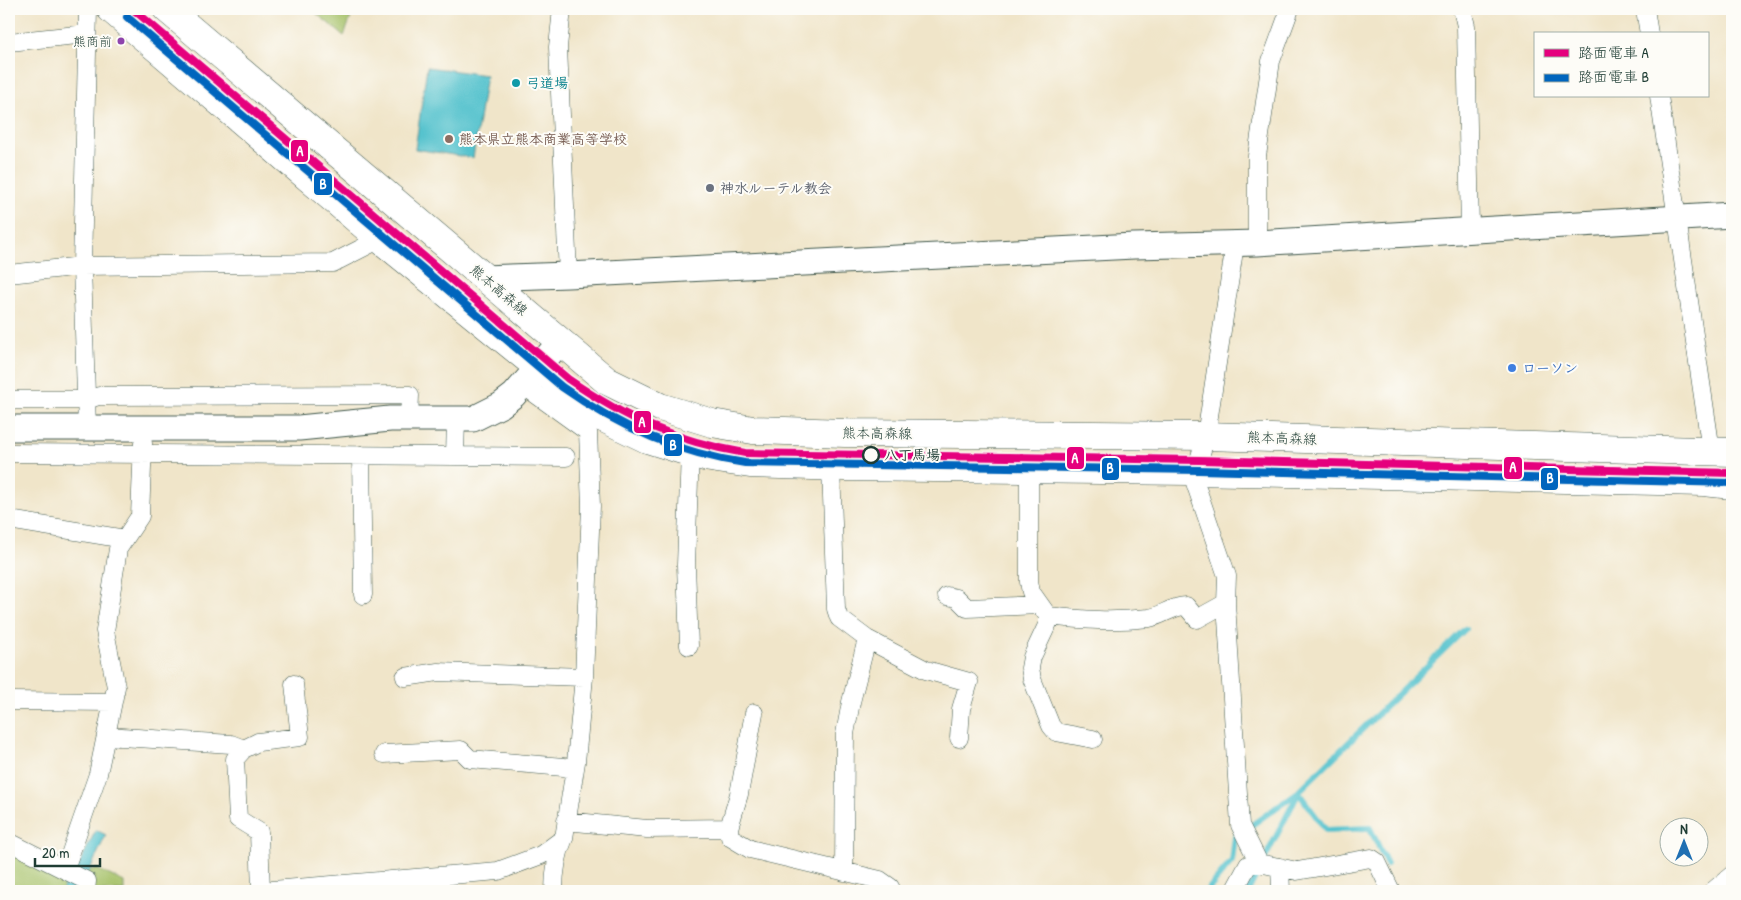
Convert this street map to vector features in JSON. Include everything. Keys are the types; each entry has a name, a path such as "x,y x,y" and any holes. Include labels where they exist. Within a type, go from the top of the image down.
{"main road":[{"path":"111,9 380,239 531,376 603,418 647,439 704,457 750,464 1192,471 1684,482 1732,485"},
{"name":"熊本高森線","path":"167,9 607,381 660,407 712,423 745,428 845,433 1206,436 1722,451"}],"street":[{"path":"87,428 82,266 88,9"},
{"path":"562,9 558,47 568,276"},
{"path":"1258,863 1240,825 1226,603 1227,576 1192,471 1199,460 1206,436 1246,244 1271,60 1290,9"},
{"path":"1462,9 1466,26 1470,230"},
{"path":"1645,9 1649,32"},
{"path":"9,42 87,34"},
{"path":"1659,98 1677,218 1722,451"},
{"path":"484,278 568,276 1134,246 1246,244 1732,215"},
{"path":"9,274 82,266 334,263 380,239"},
{"path":"9,428 298,428 390,419 473,419 501,405 531,376 560,342"},
{"path":"531,376 588,432 591,506 584,677 575,768 565,830 556,861 554,891"},
{"path":"9,400 86,400 100,396 410,396 409,419"},
{"path":"455,456 456,419"},
{"path":"68,871 98,774 116,687 105,631 118,549 140,516 144,428"},
{"path":"689,646 686,565 690,452"},
{"path":"9,453 566,457"},
{"path":"361,455 362,595"},
{"path":"831,466 836,609 839,618 867,639 926,670 968,682 961,709 959,738"},
{"path":"1029,469 1029,582 1031,592 1044,611 1048,624 1032,657 1030,668 1032,679 1051,726 1056,732 1093,739"},
{"path":"9,520 125,539"},
{"path":"947,596 957,598 967,608 1044,611 1099,621 1152,617 1178,606 1186,606 1197,619 1226,603"},
{"path":"844,872 846,734 851,702 867,639"},
{"path":"405,677 438,672 584,677"},
{"path":"294,684 300,737 258,742 244,748 236,759 238,819 259,832 261,891 498,871 541,856 565,830 729,828"},
{"path":"9,701 113,702"},
{"path":"754,713 740,794 729,828 730,837 750,849 880,880 890,887 892,891"},
{"path":"106,736 231,744 244,748"},
{"path":"384,754 461,750 470,759 575,768"},
{"path":"9,842 68,871 86,886"},
{"path":"1234,891 1248,864 1258,863 1296,871 1371,858 1377,862 1391,891"},
{"path":"1280,868 1281,891"},
{"path":"1713,891 1732,875"}],"green space":[{"path":"311,9 354,9 344,36"},
{"path":"9,847 65,873 97,869 124,882 124,891 9,891"}],"water":[{"path":"427,67 486,75 473,158 415,149"},
{"path":"96,830 106,835 80,891 63,891 64,881 80,862"}],"waterway":[{"path":"1207,891 1232,861 1235,837 1298,792 1465,629"},
{"path":"1298,792 1326,830 1370,828 1387,864"},
{"path":"1248,891 1298,794"}],"tram line":[{"name":"A","path":"133,9 568,379 631,417 696,442 745,453 1199,460 1732,473"},
{"name":"B","path":"127,17 562,387 626,426 672,445 695,452 745,463 1199,470 1732,483"}],"place":[{"name":"熊商前","path":"121,41"},
{"name":"弓道場","path":"516,83"},
{"name":"熊本県立熊本商業高等学校","path":"449,139"},
{"name":"神水ルーテル教会","path":"710,188"},
{"name":"ローソン","path":"1512,368"},
{"name":"八丁馬場","path":"871,455"}]}
